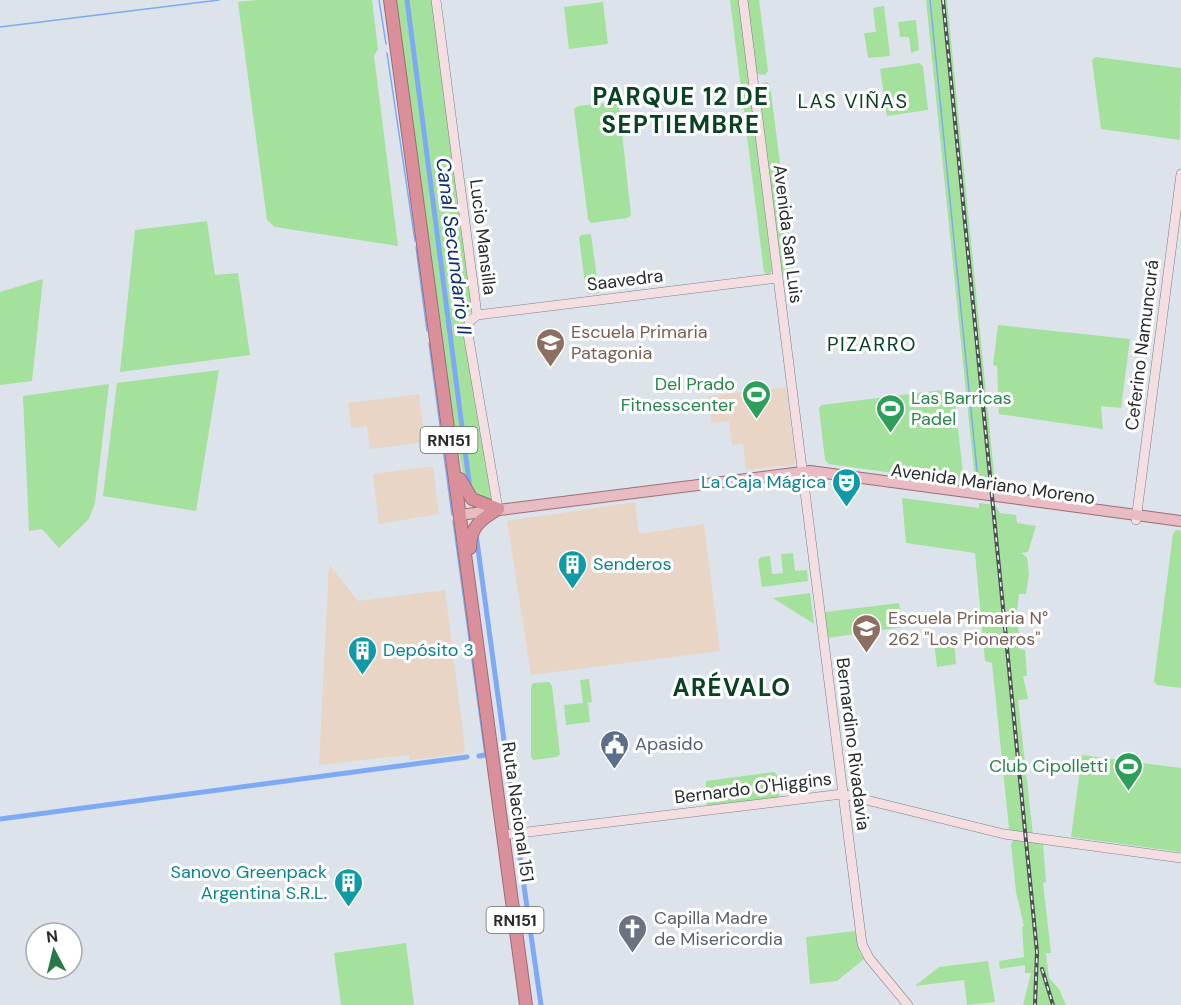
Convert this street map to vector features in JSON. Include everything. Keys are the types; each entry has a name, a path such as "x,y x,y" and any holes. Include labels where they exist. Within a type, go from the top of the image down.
{"highway":[{"name":"Ruta Nacional 151","path":"390,0 439,364 462,514 478,660 526,1005"},
{"name":"Ruta Nacional 151","path":"439,364 460,479 462,514 470,548 476,601 478,660"},
{"path":"460,479 470,496 498,509 475,526 470,536 470,548"}],"main road":[{"name":"Lucio Mansilla","path":"436,0 477,315 469,322 468,334 498,509"},
{"name":"Avenida San Luis","path":"743,0 802,471"},
{"name":"Ceferino Namuncurá","path":"1137,518 1181,174"},
{"name":"Saavedra","path":"477,315 777,278"},
{"name":"Avenida Mariano Moreno","path":"462,514 802,471 813,477 1137,518 1181,526"},
{"name":"Bernardino Rivadavia","path":"802,471 863,948 868,958 908,1005"},
{"name":"Avenida Mariano Moreno","path":"1137,518 1181,521"},
{"name":"Bernardo O'Higgins","path":"503,835 842,794 1002,834 1181,858"}],"shaded area":[{"path":"786,387 796,462 793,465 746,470 743,444 732,445 729,421 712,423 708,396"},
{"path":"419,394 425,442 370,449 367,426 351,428 348,403"},
{"path":"433,466 439,514 379,524 373,474"},
{"path":"635,502 639,534 704,524 720,651 531,675 507,521"},
{"path":"329,564 358,601 445,590 465,749 462,754 410,760 409,755 319,765"}],"green space":[{"path":"372,0 378,49 374,56 398,246 275,227 267,220 238,2"},
{"path":"394,0 433,0 472,307 465,324 492,495 490,502 466,489 444,374"},
{"path":"730,0 739,0 772,271 768,275 764,272"},
{"path":"746,0 759,0 768,71 765,75 757,74"},
{"path":"926,0 947,0 996,493 976,490"},
{"path":"603,2 608,44 569,49 564,7"},
{"path":"884,6 890,56 868,58 864,33 876,32 873,8"},
{"path":"916,20 919,50 911,53 909,37 900,37 898,22"},
{"path":"1096,57 1181,68 1180,140 1101,129 1092,60"},
{"path":"919,63 923,66 928,110 887,116 880,69"},
{"path":"767,82 770,85 794,272 791,275 781,273 757,85"},
{"path":"614,102 619,106 631,215 627,218 591,223 588,219 574,109 578,106"},
{"path":"207,221 215,275 238,273 250,355 120,372 135,230"},
{"path":"591,234 599,293 589,294 586,291 579,238 581,235"},
{"path":"43,279 32,381 0,385 0,292"},
{"path":"998,325 1130,339 1121,408 1101,406 1103,429 999,414 997,366 993,365"},
{"path":"219,370 196,511 103,496 117,383"},
{"path":"109,384 95,503 89,519 59,548 42,529 29,531 23,396"},
{"name":"Las Barricas Padel","path":"950,389 954,392 964,483 829,464 825,460 819,408 822,405"},
{"path":"902,498 979,508 979,503 995,505 1000,513 1016,515 1017,523 1036,526 1028,552 1021,553 1027,557 1029,574 1026,594 1019,594 1017,610 1020,649 1025,650 1027,676 1023,676 1028,699 1018,700 1033,835 1010,831 1009,828 992,663 985,661 975,553 906,543"},
{"path":"1176,530 1181,531 1181,688 1157,685 1154,681 1173,534"},
{"path":"793,553 795,571 807,570 808,581 762,587 758,560 761,557 770,556 772,574 783,573 781,554"},
{"path":"810,593 814,624 773,598"},
{"path":"899,603 903,627 827,638 825,612"},
{"path":"954,640 956,664 937,667 934,642"},
{"path":"589,679 592,702 588,703 590,722 566,725 564,705 583,703 580,680"},
{"path":"549,682 552,686 560,754 557,757 533,760 531,757 531,687 533,683"},
{"name":"Club Cipolletti","path":"1082,755 1181,768 1181,852 1071,837"},
{"path":"774,772 777,775 779,797 709,806 706,804 706,781"},
{"path":"1014,839 1043,843 1046,882 1043,883 1051,953 1046,953 1049,978 1059,989 1066,1005 1023,1005 1031,973 1025,973 1025,965 1000,969 999,961 1024,957 1022,927 1024,926 1016,892 1011,844"},
{"path":"855,931 860,953 864,959 837,981 810,984 806,937"},
{"path":"406,943 414,1005 341,1005 334,953"},
{"path":"988,961 995,1002 967,1005 964,980 915,986 939,967"}],"waterway":[{"path":"0,27 219,0"},
{"path":"379,0 386,44"},
{"name":"Canal Secundario II","path":"407,0 470,489"},
{"path":"930,0 977,470 978,476 986,482 987,490"},
{"path":"387,53 415,241"},
{"path":"416,247 427,331"},
{"path":"429,343 452,515"},
{"path":"453,521 485,755"},
{"name":"Canal Secundario II","path":"476,534 516,829"},
{"path":"479,756 485,755"},
{"path":"0,819 467,757"},
{"name":"Canal Secundario II","path":"517,837 541,1005"}],"railway":[{"path":"943,0 1037,952 1035,1005"},
{"path":"1042,969 1053,1005"}],"place":[{"name":"Escuela Primaria Patagonia","path":"550,368"},
{"name":"Del Prado Fitnesscenter","path":"756,420"},
{"name":"Las Barricas Padel","path":"890,434"},
{"name":"La Caja Mágica","path":"847,508"},
{"name":"Senderos","path":"572,590"},
{"name":"Escuela Primaria N° 262 \"Los Pioneros\"","path":"867,654"},
{"name":"Depósito 3","path":"362,676"},
{"name":"Apasido","path":"614,770"},
{"name":"Club Cipolletti","path":"1129,792"},
{"name":"Sanovo Greenpack Argentina S.R.L.","path":"348,908"},
{"name":"Capilla Madre de Misericordia","path":"633,954"}],"district":[{"name":"LAS VIÑAS","path":"853,101"},
{"name":"PARQUE 12 DE SEPTIEMBRE","path":"681,111"},
{"name":"PIZARRO","path":"872,344"},
{"name":"ARÉVALO","path":"732,688"}]}
